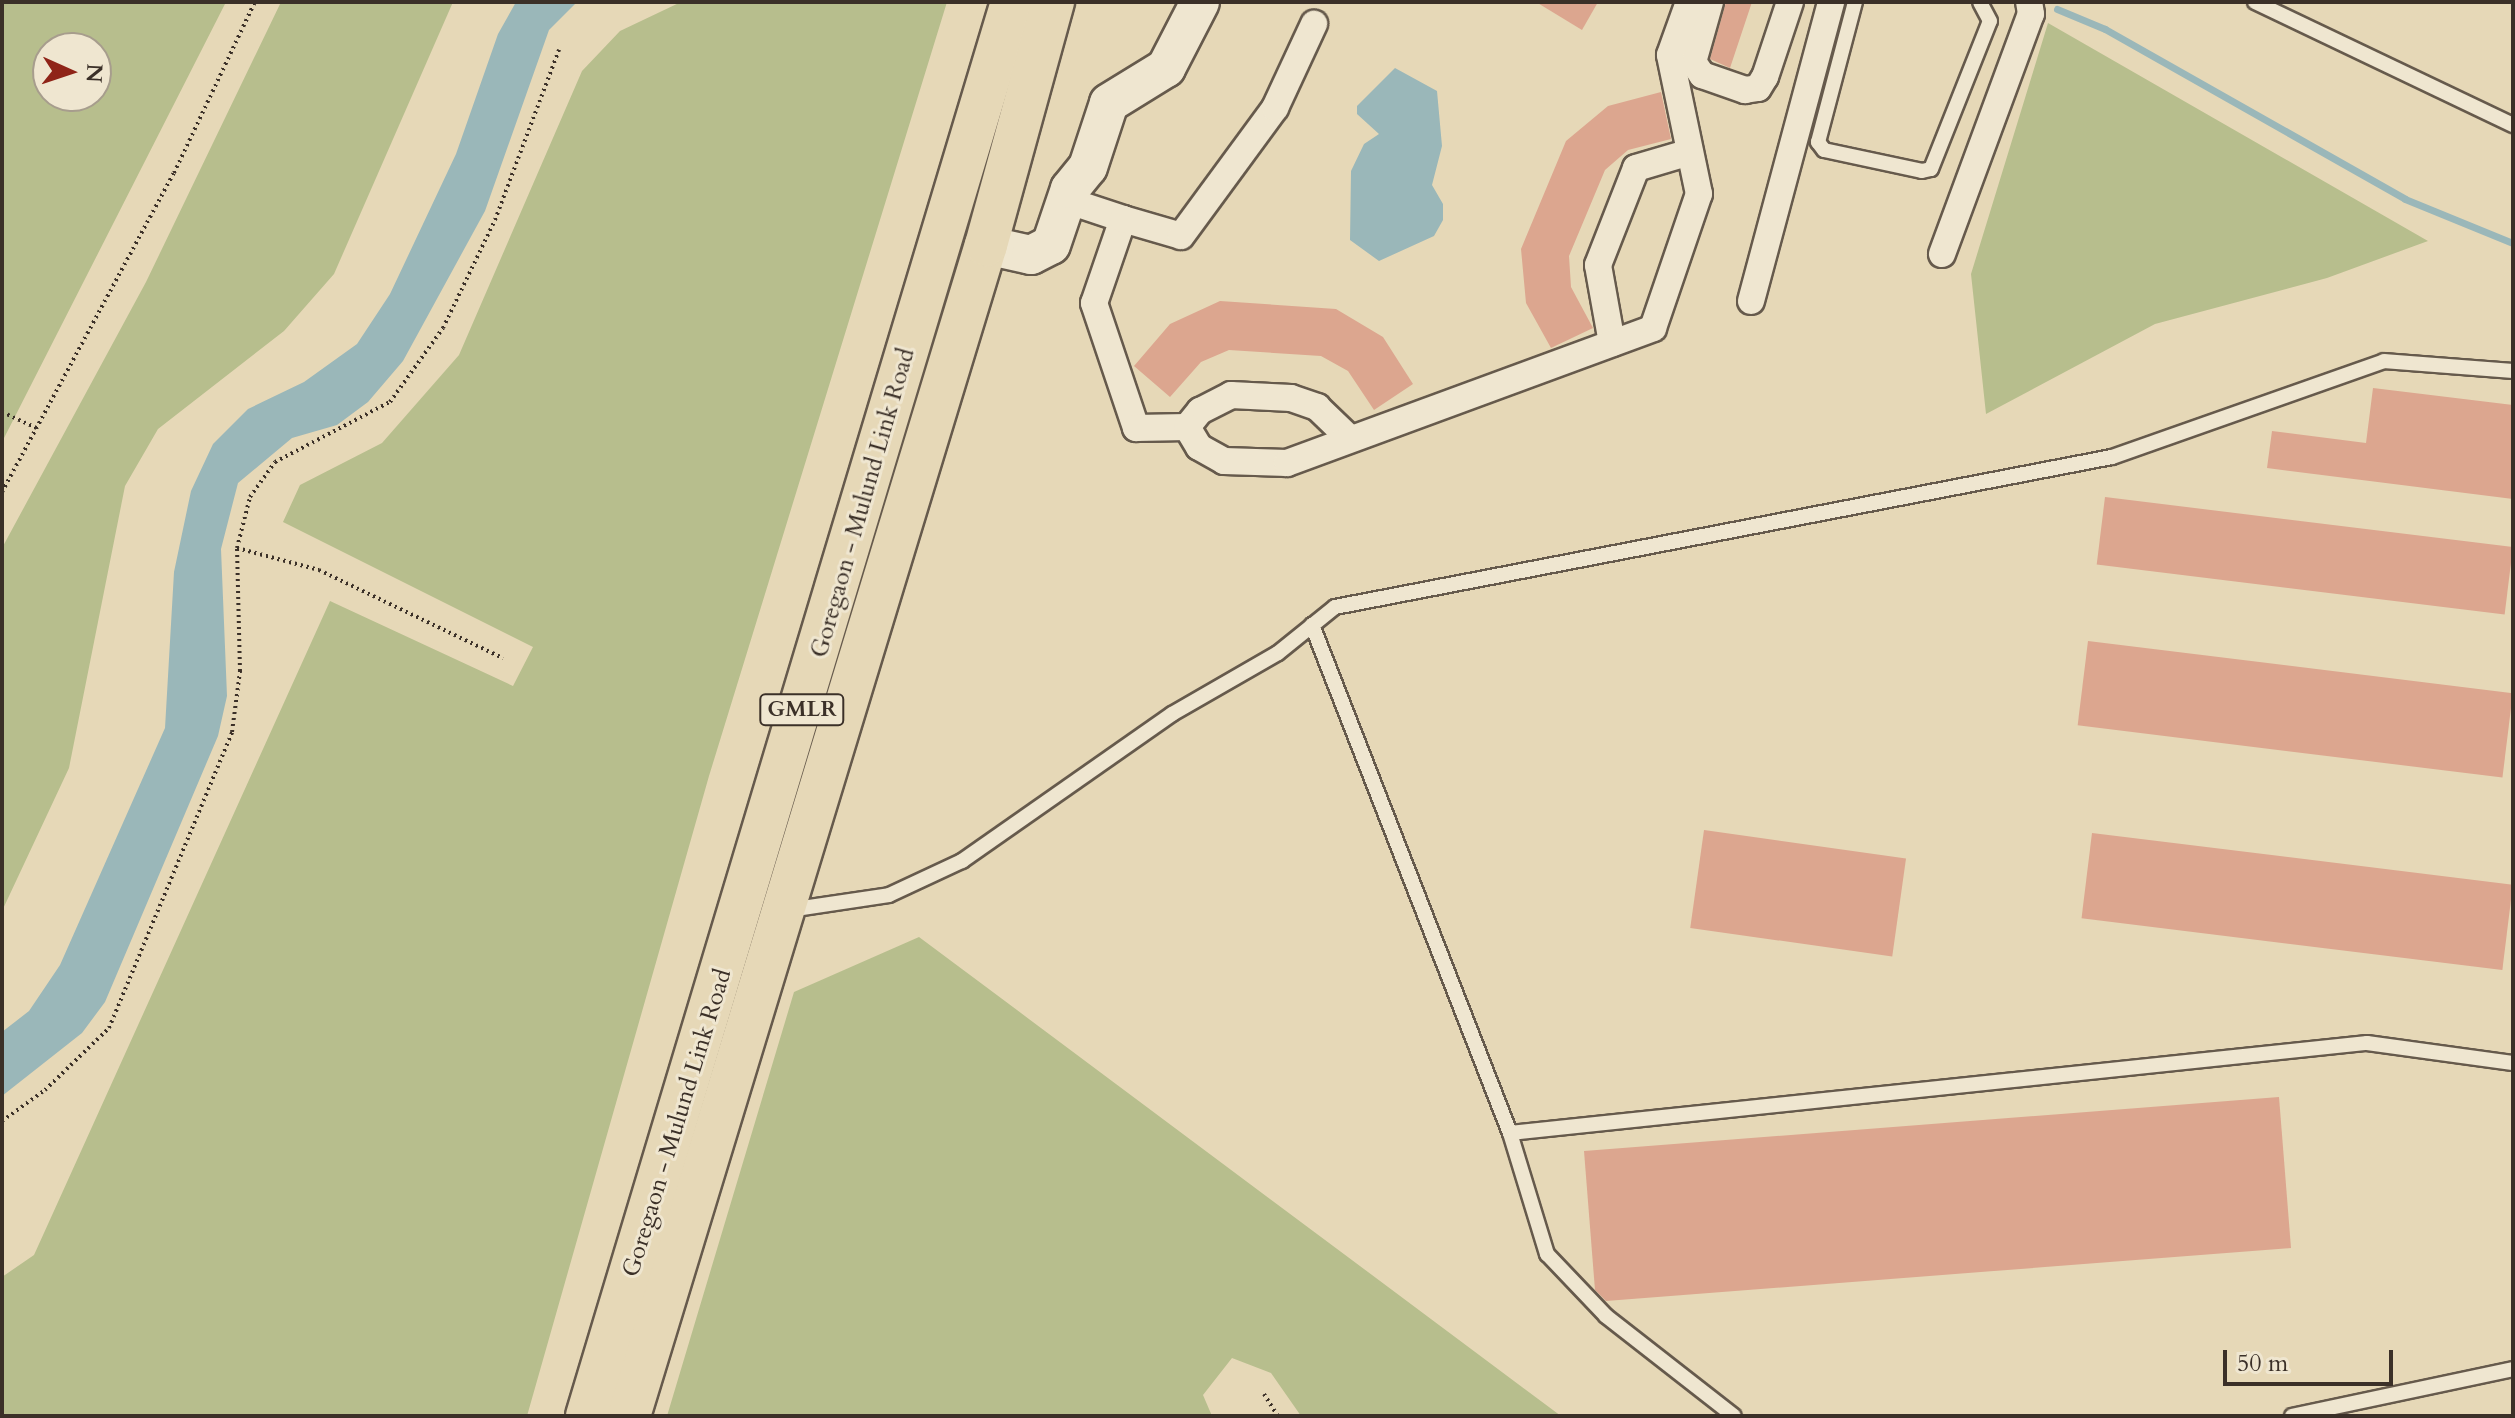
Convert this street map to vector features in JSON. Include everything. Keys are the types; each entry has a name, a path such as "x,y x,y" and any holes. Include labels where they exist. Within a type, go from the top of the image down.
{"main road":[{"name":"Goregaon - Mulund Link Road","path":"629,1416 764,907 1012,2"},
{"name":"Goregaon - Mulund Link Road","path":"587,1416 764,907 986,245 1053,2"}],"street":[{"path":"1187,427 1199,447 1224,461 1257,465 1325,453 1347,436 1653,328 1699,194 1670,55 1689,2"},
{"path":"1710,2 1693,62 1702,75 1745,90 1758,88 1765,77 1790,2"},
{"path":"1751,301 1814,109 1831,2"},
{"path":"1942,254 2031,14 2029,2"},
{"path":"986,245 1042,253 1066,201 1108,86 1156,61 1183,11"},
{"path":"1066,201 1181,236 1275,108 1314,24"},
{"path":"1612,343 1598,265 1636,168 1690,152"},
{"path":"1117,218 1094,303 1136,428 1187,427 1200,411 1231,395 1291,398 1317,407 1347,436"}],"lane":[{"path":"1855,2 1814,109 1818,142 1824,150 1931,169 1990,21 1977,3"},
{"path":"2255,2 2513,125"},
{"path":"764,907 889,895 962,861 1335,607 2112,457 2384,361 2513,371"},
{"path":"1312,625 1510,1133 1547,1254 1606,1316 1734,1416"},
{"path":"1510,1133 2367,1043 2513,1063"},
{"path":"2292,1416 2513,1369"}],"path":[{"path":"2,492 174,173 255,2"},
{"path":"2,1121 45,1090 109,1028 130,987 232,732 240,671 237,548 250,497 275,462 390,402 443,328 495,220 559,50"},
{"path":"2,412 36,428"},
{"path":"237,548 319,570 503,658"},
{"path":"1264,1394 1278,1416"}],"green space":[{"path":"2,2 226,2 2,442"},
{"path":"281,2 453,2 334,274 284,331 158,429 125,486 69,768 2,911 2,548 146,282"},
{"path":"681,2 947,2 709,776 527,1416 2,1416 2,1277 34,1255 330,601 513,686 533,647 283,522 300,485 382,443 459,355 582,71 620,31"},
{"path":"2048,23 2428,241 2327,278 2155,324 1986,414 1971,274"},
{"path":"919,937 1561,1416 1301,1416 1271,1373 1232,1358 1203,1395 1212,1416 667,1416 794,992"}],"water":[{"path":"516,2 577,2 549,30 485,211 403,361 368,402 337,425 292,438 238,483 221,549 227,696 218,736 105,1002 82,1033 2,1096 2,1032 29,1011 60,965 165,728 174,572 191,491 213,444 248,409 304,382 357,344 390,294 456,154 498,34"},
{"path":"1395,68 1437,91 1442,146 1432,185 1443,204 1443,220 1434,236 1379,261 1350,240 1351,171 1364,144 1379,134 1357,114 1357,106"}],"building":[{"path":"1536,2 1598,2 1582,30"},
{"path":"1726,2 1752,2 1730,68 1710,59"},
{"path":"1661,92 1671,139 1628,150 1605,170 1569,256 1571,287 1593,328 1551,348 1526,303 1521,249 1566,141 1608,106"},
{"path":"1220,301 1336,309 1383,337 1413,384 1374,410 1348,371 1321,356 1229,350 1201,362 1170,397 1134,366 1170,324"},
{"path":"2373,388 2513,405 2513,499 2267,468 2272,431 2366,443"},
{"path":"2105,497 2513,547 2505,615 2097,564"},
{"path":"2088,641 2513,693 2502,778 2078,725"},
{"path":"1704,830 1906,858 1892,956 1690,928"},
{"path":"2092,833 2513,885 2502,970 2082,918"},
{"path":"2279,1097 2291,1248 1606,1301 1595,1290 1584,1151"}],"waterway":[{"path":"2057,9 2105,29 2405,199 2513,243"}]}
